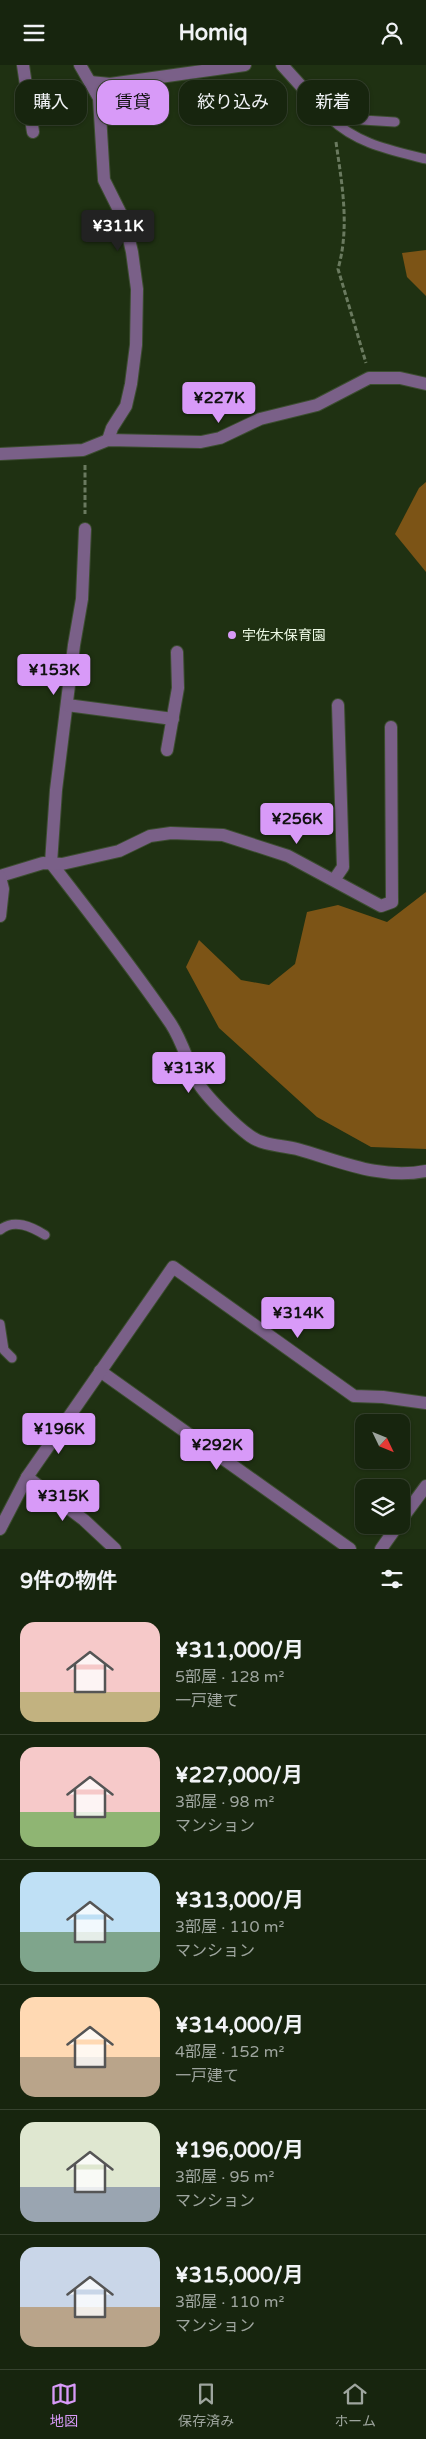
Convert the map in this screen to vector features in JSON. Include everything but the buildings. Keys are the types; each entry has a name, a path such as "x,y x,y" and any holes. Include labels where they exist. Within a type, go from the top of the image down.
{"street":[{"path":"23,65 33,132"},
{"path":"80,65 98,98 104,180 124,221 132,251 137,289 136,345 131,384 126,406 112,428 108,440"},
{"path":"90,82 110,84 245,65"},
{"path":"282,65 297,82"},
{"path":"0,454 82,450 108,440 201,443 220,438 260,419 317,405 369,378 400,378 426,384"},
{"path":"85,529 82,599 74,645 56,790 51,863 142,981 173,1027 197,1081 205,1093 250,1137 270,1145 296,1149 378,1173 415,1173 426,1171"},
{"path":"167,751 178,688 177,652"},
{"path":"67,705 173,719"},
{"path":"334,880 343,867 338,705"},
{"path":"0,916 3,889 0,877 43,863 62,864 119,851 150,836 171,833 223,835 288,856 381,906 392,902 391,727"},
{"path":"0,1529 27,1477 173,1267 354,1396 383,1397 426,1403"},
{"path":"100,1371 350,1549"},
{"path":"27,1477 84,1520 115,1549"},
{"path":"410,1508 426,1486"},
{"path":"381,1549 392,1534"}],"lane":[{"path":"369,120 395,122"},
{"path":"337,125 342,130 364,142 426,159"},
{"path":"0,1230 10,1225 30,1225 45,1235"},
{"path":"0,1324 4,1350 12,1358"}],"path":[{"path":"332,125 346,216 342,254 338,269 364,354 369,378"},
{"path":"82,450 85,459 85,529"}],"shaded area":[{"path":"426,250 426,296 407,277 402,253"},
{"path":"426,482 426,572 395,534 419,488"},
{"path":"426,892 426,1149 371,1147 317,1117 219,1028 186,967 199,940 241,980 269,985 295,964 307,912 338,905 387,922"}],"place":[{"name":"宇佐木保育園","path":"232,635"}]}
